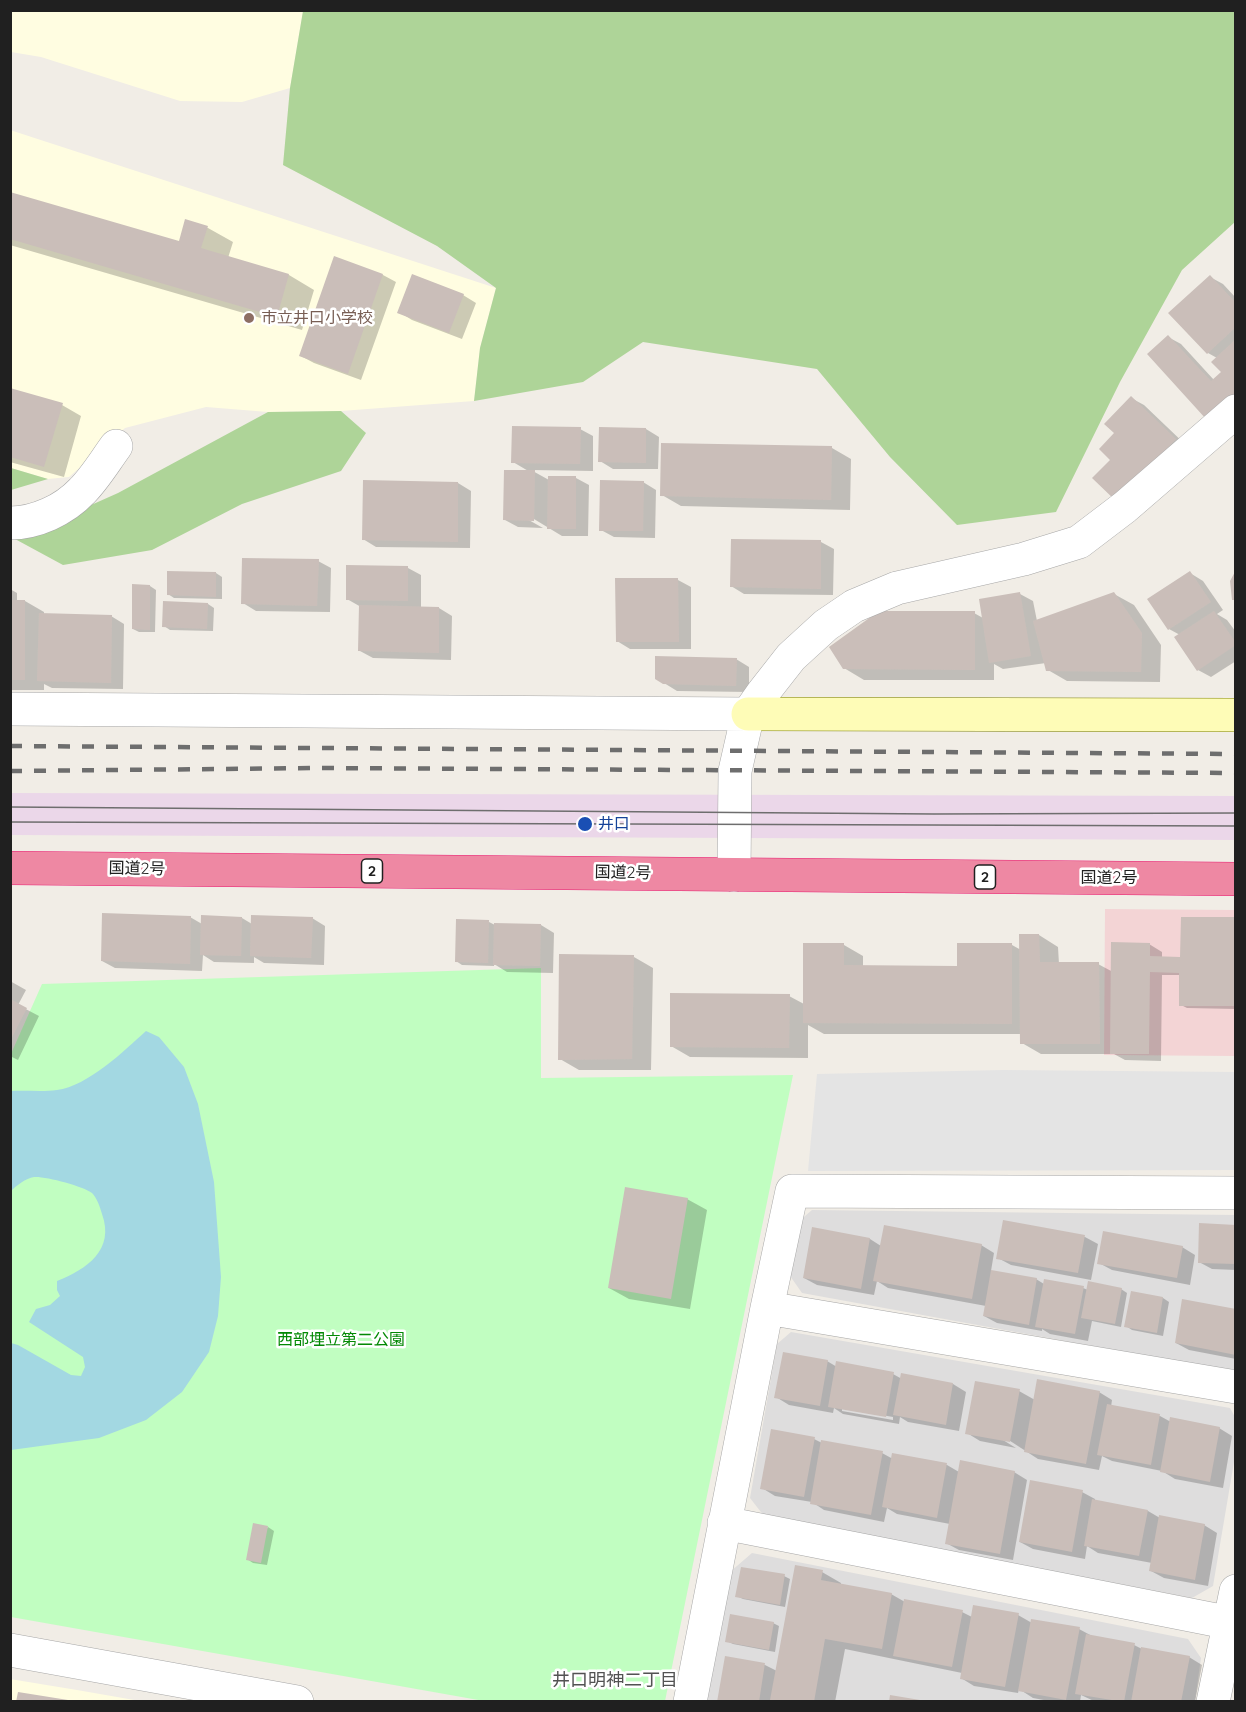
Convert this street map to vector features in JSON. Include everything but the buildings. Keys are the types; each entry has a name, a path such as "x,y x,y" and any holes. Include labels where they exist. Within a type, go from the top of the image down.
{"highway":[{"name":"国道2号","path":"10,868 1236,879"}],"street":[{"path":"734,875 735,771 748,714 791,657 826,625 854,606 897,588 1024,559 1079,542 1125,507 1236,411"},
{"path":"10,523 38,519 82,492 116,446"},
{"path":"10,709 1236,715"},
{"path":"690,1701 792,1191 1236,1193"},
{"path":"767,1308 1236,1387"},
{"path":"724,1523 1233,1623"},
{"path":"1213,1701 1233,1623 1236,1591"},
{"path":"10,1650 297,1701"}],"shaded area":[{"path":"10,11 303,11 290,88 242,102 180,101 41,57 11,52"},
{"name":"市立井口小学校","path":"10,130 496,288 480,348 474,401 341,411 268,412 206,407 125,428 69,477 48,479 11,468"},
{"path":"11,793 1236,796 1235,840 11,835"},
{"path":"1105,909 1235,910 1235,1056 1104,1055"},
{"path":"1003,1070 1235,1072 1235,1170 808,1171 817,1074"},
{"path":"812,1210 1235,1215 1235,1372 802,1293 788,1273 798,1222"},
{"path":"791,1332 1230,1408 1235,1417 1235,1456 1213,1586 1192,1598 764,1516 750,1498 777,1344"},
{"path":"752,1553 1188,1639 1201,1658 1195,1701 705,1702 730,1572"},
{"path":"10,1679 77,1690 140,1701 11,1701"}],"green space":[{"path":"303,11 1235,11 1235,222 1182,270 1120,382 1056,512 957,525 890,457 817,369 643,342 583,382 474,401 480,348 496,288 437,246 283,165 290,88"},
{"path":"341,411 366,433 341,471 242,504 152,550 63,565 15,539 118,493 268,412"},
{"path":"11,468 48,479 11,490"},
{"name":"西部埋立第二公園","path":"541,968 541,1078 793,1075 665,1701 484,1701 11,1617 10,1056 42,984"}],"water":[{"path":"146,1031 159,1037 184,1067 198,1104 214,1182 221,1277 218,1316 209,1352 182,1392 146,1420 99,1438 11,1450 11,1343 71,1375 81,1376 85,1367 83,1357 29,1322 36,1309 50,1305 60,1296 57,1281 79,1271 96,1256 105,1238 105,1227 95,1197 81,1187 34,1177 11,1191 11,1091 57,1090 81,1082 105,1066"}],"tram line":[{"path":"10,807 934,814 1236,813"},
{"path":"10,822 1236,826"}],"railway":[{"path":"10,746 1236,754"},
{"path":"10,771 321,768 1236,773"}],"place":[{"name":"市立井口小学校","path":"249,318"},
{"name":"井口","path":"585,824"}],"district":[{"name":"井口明神二丁目","path":"615,1681"}]}
